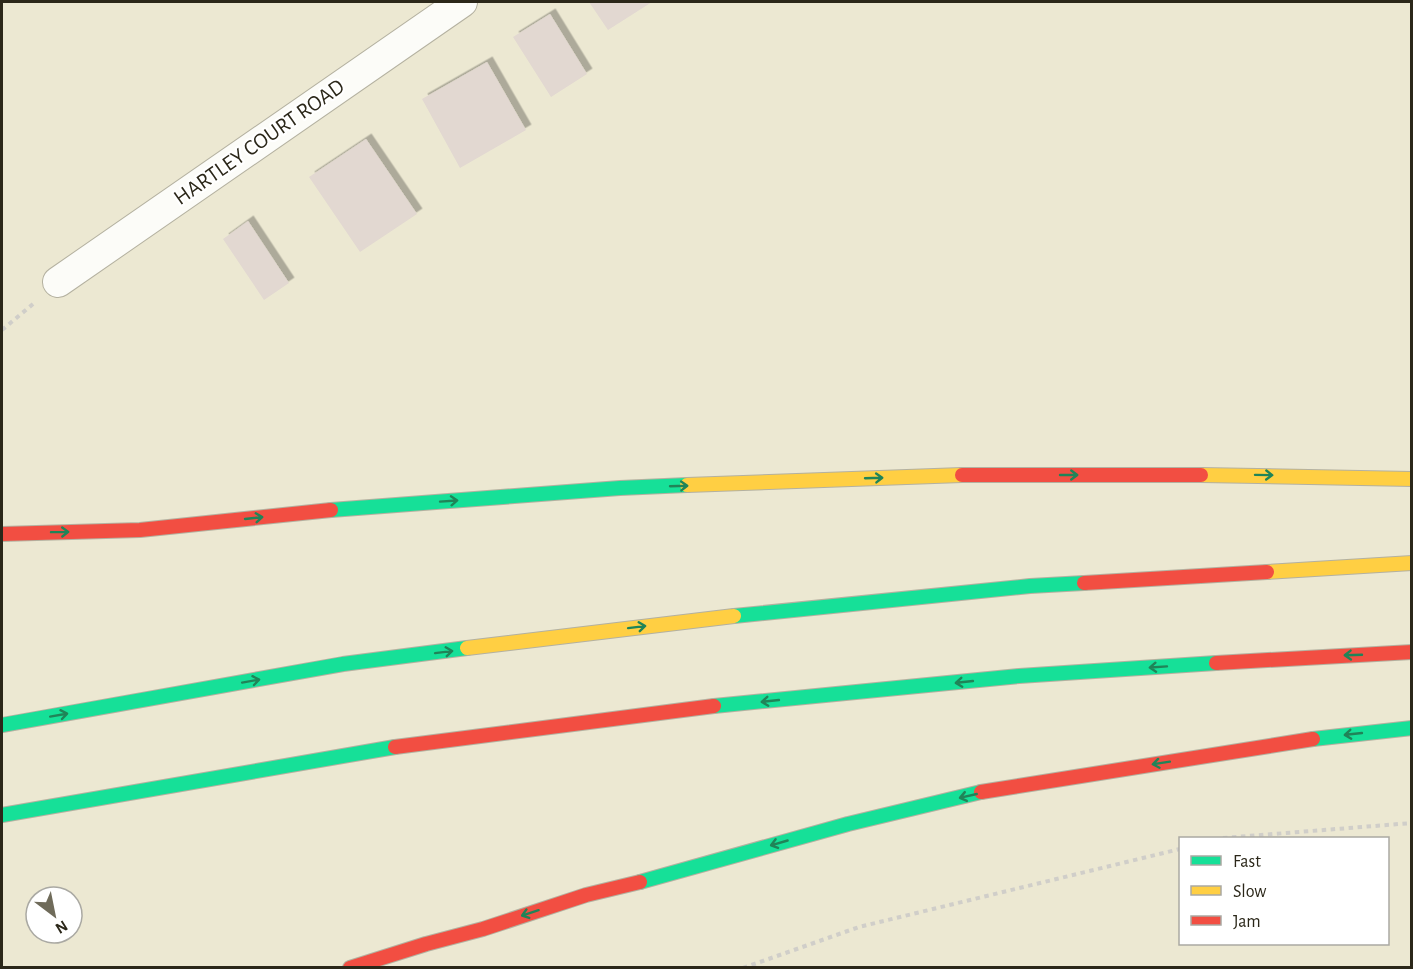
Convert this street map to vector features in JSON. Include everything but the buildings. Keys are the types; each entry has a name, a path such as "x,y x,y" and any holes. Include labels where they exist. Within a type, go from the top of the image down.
{"highway":[{"path":"2,534 140,531 314,511 620,488 927,476 1238,475 1412,479"},
{"path":"2,725 343,664 658,624 1030,586 1412,563"},
{"path":"2,815 368,751 667,711 1019,676 1412,652"},
{"path":"350,968 483,929 586,895 680,872 848,824 990,790 1333,736 1412,728"}],"street":[{"name":"HARTLEY COURT ROAD","path":"58,282 462,2"}],"path":[{"path":"1236,837 1412,824"},
{"path":"743,968 859,927 1179,849"}],"traffic: fast":[{"path":"331,510 687,485"},
{"path":"734,616 1030,586 1084,583"},
{"path":"2,725 343,664 467,648"},
{"path":"714,706 1019,676 1216,663"},
{"path":"1313,739 1412,728"},
{"path":"2,815 395,747"},
{"path":"640,882 848,824 981,792"}],"traffic: slow":[{"path":"687,485 962,475"},
{"path":"1201,475 1412,479"},
{"path":"1267,572 1412,563"},
{"path":"467,648 734,616"}],"traffic: jam":[{"path":"962,475 1201,475"},
{"path":"2,534 140,530 331,510"},
{"path":"1084,583 1267,572"},
{"path":"1216,663 1412,652"},
{"path":"395,747 714,706"},
{"path":"981,792 1313,739"},
{"path":"350,968 483,929 586,895 640,882"}]}
